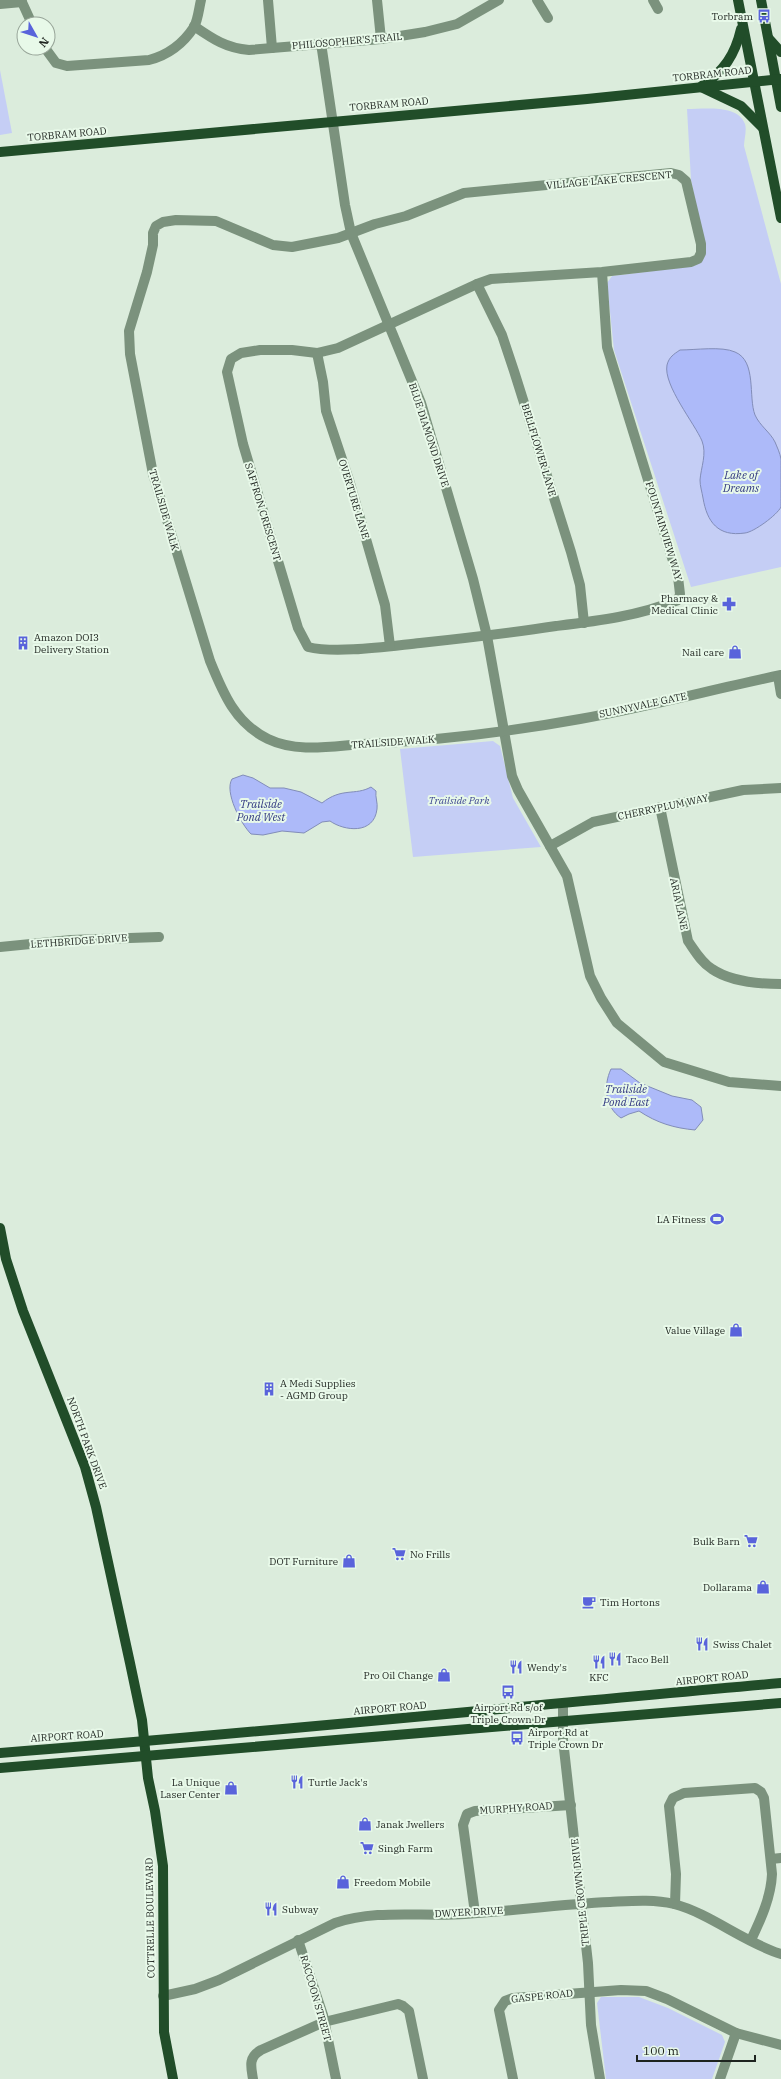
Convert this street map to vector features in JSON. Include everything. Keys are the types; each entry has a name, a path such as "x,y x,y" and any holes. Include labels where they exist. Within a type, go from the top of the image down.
{"main road":[{"path":"738,0 781,218"},
{"path":"761,0 768,38 779,79 781,107"},
{"path":"742,25 737,46 729,62 716,76 702,87 741,106 762,127"},
{"path":"768,38 781,52"},
{"name":"TORBRAM ROAD","path":"0,152 779,79"},
{"name":"NORTH PARK DRIVE","path":"0,1228 6,1259 23,1311 82,1460 96,1507 130,1663 146,1757"},
{"name":"AIRPORT ROAD","path":"0,1753 144,1742 563,1705 781,1683"},
{"path":"0,1768 781,1703"},
{"name":"COTTRELLE BOULEVARD","path":"146,1757 163,1866 164,2032 173,2079"}],"street":[{"path":"51,56 56,63 66,66 149,60 162,56 176,48 194,26 201,0"},
{"path":"268,0 272,48"},
{"path":"377,0 381,39"},
{"name":"PHILOSOPHER'S TRAIL","path":"194,26 217,42 234,49 272,48 381,39 425,32 457,24 499,0"},
{"path":"538,0 548,18"},
{"path":"0,4 21,1 28,16"},
{"name":"BLUE DIAMOND DRIVE","path":"321,43 345,205 352,233 421,403 473,579 487,636 512,776 518,790 567,876 590,976 601,998 617,1023 664,1062 729,1082 781,1086"},
{"name":"VILLAGE LAKE CRESCENT","path":"352,233 406,216 464,192 671,173 679,175 686,181 701,244 701,253 698,259 691,262 602,272 491,279 389,325"},
{"name":"TRAILSIDE WALK","path":"352,233 338,238 292,247 273,245 216,221 176,220 163,222 156,226 153,233 153,245 147,272 129,331 130,354 153,474 175,548 210,661 222,691 235,714 249,727 268,739 295,748 461,737 504,731"},
{"name":"FOUNTAINVIEW WAY","path":"487,636 618,617 665,605 678,600 680,594 678,577 608,347 602,272"},
{"name":"BELLFLOWER LANE","path":"477,284 502,335 514,371 571,552 580,585 584,623"},
{"name":"SAFFRON CRESCENT","path":"389,325 338,348 316,353 292,350 260,350 241,353 230,359 227,372 242,444 298,628 308,647 320,650 390,646 487,636"},
{"name":"OVERTURE LANE","path":"316,353 323,382 326,411 385,604 390,646"},
{"path":"779,676 781,694"},
{"name":"SUNNYVALE GATE","path":"504,731 581,719 779,676"},
{"name":"CHERRYPLUM WAY","path":"550,846 593,822 743,790 781,788"},
{"name":"ARIA LANE","path":"660,807 688,941 699,957 712,969 745,981 781,984"},
{"name":"LETHBRIDGE DRIVE","path":"0,947 71,940 159,936"},
{"name":"TRIPLE CROWN DRIVE","path":"563,1705 563,1740 582,1904 590,1992 592,2037 600,2079"},
{"path":"675,1904 676,1874 669,1806 671,1801 677,1795 751,1788 759,1790 764,1798 776,1858 769,1894 751,1940"},
{"name":"MURPHY ROAD","path":"475,1913 463,1824 467,1814 475,1811 571,1804"},
{"name":"DWYER DRIVE","path":"163,1996 195,1989 219,1980 328,1926 350,1918 362,1916 475,1913 644,1900 675,1904 781,1954"},
{"name":"RACCOON STREET","path":"298,1940 324,2022 336,2079"},
{"path":"590,1992 621,1990 646,1991 736,2033 781,2045"},
{"name":"GASPE ROAD","path":"513,2079 500,2018 499,2010 501,2005 505,2001 513,1998 590,1992"},
{"path":"253,2079 251,2062 257,2052 324,2022 391,2004 403,2006 409,2011 423,2079"},
{"path":"720,2079 736,2033"}],"green space":[{"path":"0,70 12,133 0,135"},
{"path":"711,108 728,110 735,113 745,124 746,132 744,146 781,284 781,567 691,587 614,350 607,283 612,276 694,266 699,263 705,248 691,180 687,109"},
{"name":"Trailside Park","path":"493,741 500,746 513,798 541,847 413,857 400,749"},
{"path":"601,1997 639,1997 668,2008 722,2035 725,2042 712,2079 606,2079 597,2003"}],"water":[{"name":"Lake of Dreams","path":"680,350 730,350 742,357 746,363 751,380 755,415 773,438 781,459 781,507 770,518 749,532 736,534 721,530 715,526 707,514 700,482 704,456 702,441 674,393 667,373 667,365 670,358"},
{"name":"Trailside Pond West","path":"243,775 253,778 270,788 284,788 301,792 322,803 329,798 342,793 365,790 371,787 376,791 377,809 375,817 365,827 358,828 343,827 330,821 322,822 304,833 282,831 263,835 251,834 238,816 230,792 232,779"},
{"name":"Trailside Pond East","path":"611,1069 621,1069 640,1083 672,1096 692,1100 701,1107 703,1120 695,1130 666,1124 652,1119 639,1111 621,1118 612,1108 607,1096 607,1082"}],"place":[{"name":"Torbram","path":"764,16"},
{"name":"Pharmacy & Medical Clinic","path":"729,604"},
{"name":"Amazon DOI3 Delivery Station","path":"23,643"},
{"name":"Nail care","path":"735,652"},
{"name":"LA Fitness","path":"717,1219"},
{"name":"Value Village","path":"736,1330"},
{"name":"A Medi Supplies - AGMD Group","path":"269,1389"},
{"name":"Bulk Barn","path":"751,1541"},
{"name":"No Frills","path":"399,1554"},
{"name":"DOT Furniture","path":"349,1561"},
{"name":"Dollarama","path":"763,1587"},
{"name":"Tim Hortons","path":"589,1602"},
{"name":"Swiss Chalet","path":"702,1644"},
{"name":"Taco Bell","path":"615,1659"},
{"name":"KFC","path":"599,1662"},
{"name":"Wendy's","path":"516,1667"},
{"name":"Pro Oil Change","path":"444,1675"},
{"name":"Airport Rd s/of Triple Crown Dr","path":"508,1692"},
{"name":"Airport Rd at Triple Crown Dr","path":"517,1738"},
{"name":"Turtle Jack's","path":"297,1782"},
{"name":"La Unique Laser Center","path":"231,1788"},
{"name":"Janak Jwellers","path":"365,1824"},
{"name":"Singh Farm","path":"367,1848"},
{"name":"Freedom Mobile","path":"343,1882"},
{"name":"Subway","path":"271,1909"}]}
